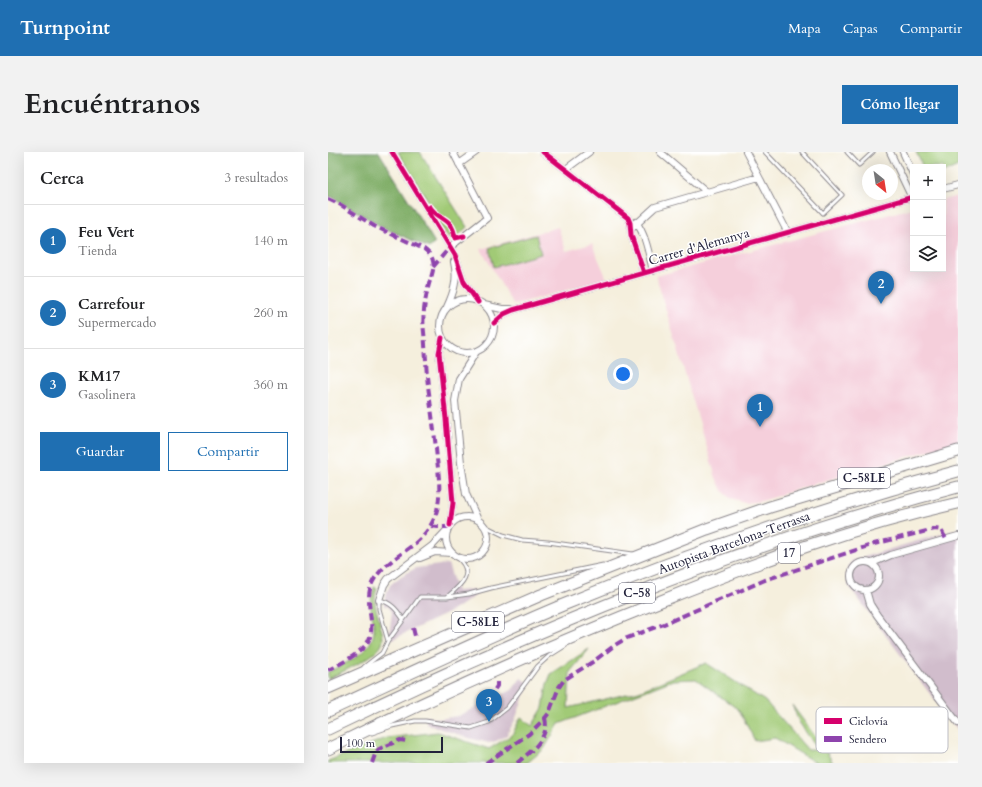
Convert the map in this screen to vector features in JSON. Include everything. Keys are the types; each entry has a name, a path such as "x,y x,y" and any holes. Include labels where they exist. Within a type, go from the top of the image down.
{"highway":[{"name":"C-58LE","path":"328,688 541,595 640,554 770,507 958,451"},
{"name":"Autopista Barcelona-Terrassa","path":"328,711 496,634 639,575 801,517 861,498 958,471"},
{"name":"Autopista Barcelona-Terrassa","path":"328,729 503,648 569,620 704,567 858,515 958,487"},
{"name":"17","path":"328,750 402,713 522,658 624,615 723,576 779,556 895,519 958,503"}],"street":[{"path":"392,152 455,255 464,282 478,302"},
{"path":"450,247 487,218 453,152"},
{"path":"459,164 476,152"},
{"path":"543,152 628,218 637,223 644,238 653,271"},
{"path":"566,169 589,152"},
{"path":"660,152 707,192"},
{"path":"746,152 788,233"},
{"path":"890,152 910,194"},
{"path":"903,152 910,167"},
{"path":"631,229 655,207 759,177"},
{"path":"946,188 958,185"},
{"name":"Carrer d'Alemanya","path":"494,324 504,314 513,310 910,199"},
{"path":"628,218 644,273"},
{"path":"379,600 384,585 388,579 432,546 449,527 455,520 465,517 472,517 478,520 485,526 488,534 488,542 483,552 473,558 465,559 457,557 452,553 446,544 446,536 449,527 453,500 439,353 442,338 440,324 441,318 454,291 456,277 450,247"},
{"path":"442,338 452,349 458,352 470,353 476,352 487,345 494,331 492,316 484,305 478,302 461,300 452,304 446,309"},
{"name":"Carrer d'Alemanya","path":"484,305 513,310"},
{"path":"476,352 459,379 455,401 461,463 466,494 478,520"},
{"path":"872,563 891,555 958,536"},
{"path":"413,561 435,552 452,553"},
{"path":"867,561 872,563 879,571 879,580 873,588 866,590 860,589 853,584 850,574 859,562 867,561"},
{"path":"866,590 870,604 877,615 946,707"},
{"path":"948,710 958,723"}],"lane":[{"path":"765,152 823,213 842,195 802,152"},
{"path":"847,152 859,165 873,152"},
{"path":"485,526 503,535 522,540 640,554"},
{"path":"447,597 459,586 465,576 465,567 462,561 457,557"},
{"path":"341,682 382,653 388,641 420,597 447,597 469,594 490,588 596,566 616,564"},
{"path":"388,641 379,609 379,600 395,607 403,619"},
{"path":"370,734 392,726 415,721 425,721 470,728 488,722 507,708 535,670 549,656 570,643 598,631 624,615"},
{"path":"328,750 364,736"}],"shaded area":[{"path":"958,196 958,442 814,484 762,501 745,503 731,499 722,490 716,478 656,276 910,209 910,272 946,272 946,199"},
{"path":"558,227 566,251 592,244 607,279 513,305 481,249"},
{"path":"958,529 958,730 948,717 948,707 940,707 848,585 846,576 848,566 853,560"},
{"path":"448,564 457,591 474,589 476,595 452,611 393,639 387,634 390,629 392,612 388,606 384,606 385,597 390,585 401,576 416,568"},
{"path":"521,678 529,683 515,720 506,736 496,741 489,743 426,724 426,716 439,719 458,716 512,690"}],"green space":[{"path":"328,152 379,152 435,243 429,248 382,227 328,196"},
{"path":"398,152 420,152 467,227 460,234 453,238 444,232 437,220 435,212"},
{"path":"916,152 958,152 958,166 946,172 946,164 922,164"},
{"path":"536,235 541,254 494,267 489,248"},
{"path":"374,587 377,588 375,604 383,635 383,642 381,646 365,660 328,679 328,672 351,660 370,643 374,627 371,598"},
{"path":"589,649 570,672 568,708 639,691 706,663 765,701 808,750 816,750 816,753 827,753 833,763 816,763 775,738 755,741 739,710 696,679 673,680 559,724 544,749 527,763 328,763 328,761 387,738 438,732 489,749 512,735 521,717 532,726 543,708 547,684 551,674"},
{"path":"792,705 816,737 816,747 799,722"}],"marked path":[{"path":"328,199 341,205 374,226 424,249 430,254 432,259 433,270 425,302 423,326 427,378 439,479 437,510 426,532 418,541 391,561 375,578 371,587 369,596 371,632 369,640 356,654 328,670"},
{"path":"433,267 450,247"},
{"path":"431,526 449,527"},
{"path":"486,763 529,734 545,718 549,713 559,687 564,680 627,638 664,624 765,580 874,544 935,529 941,530 946,539"},
{"path":"413,628 415,636 418,638"},
{"path":"492,700 491,695 497,686 497,682"},
{"path":"517,763 533,749 542,738 545,732 545,718"},
{"path":"372,763 376,752 379,749 400,740 407,741"}],"cycle path":[{"path":"392,152 455,255 464,282 478,302"},
{"path":"543,152 628,218 631,235 644,273"},
{"path":"494,323 504,314 513,310 910,198"},
{"path":"430,207 437,215 448,222 455,238 464,236"},
{"path":"442,338 439,353 453,503 450,525"}],"place":[{"name":"Carrefour","path":"881,304"},
{"name":"Feu Vert","path":"760,427"},
{"name":"KM17","path":"489,722"}]}
